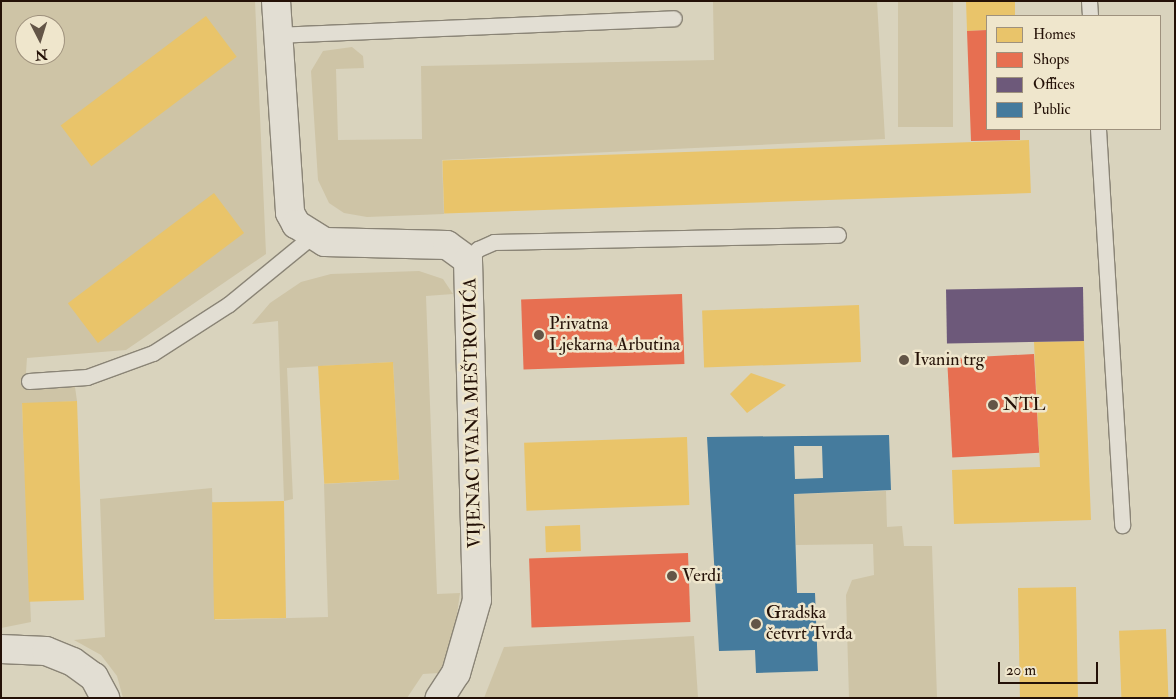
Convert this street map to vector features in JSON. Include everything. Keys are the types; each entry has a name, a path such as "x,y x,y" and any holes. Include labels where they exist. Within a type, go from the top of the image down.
{"street":[{"path":"276,1 276,35 290,213 311,236"},
{"name":"VIJENAC IVANA MEŠTROVIĆA","path":"311,236 325,242 447,245 468,260 477,600 456,673 440,698"},
{"path":"1,649 46,651 73,662 94,677 105,698"}],"lane":[{"path":"1089,1 1090,15"},
{"path":"276,35 674,18"},
{"path":"1098,130 1122,525"},
{"path":"468,260 478,249 494,242 838,235"},
{"path":"29,381 87,376 153,353 229,304 311,236"}],"shaded area":[{"path":"1,1 255,1 266,254 126,350 27,358 25,388 75,387 77,401 22,404 31,622 1,628"},
{"path":"713,1 877,1 885,139 442,160 444,214 367,217 344,213 329,203 318,180 311,71 323,51 352,47 363,56 364,68 336,69 338,140 422,139 421,66 714,60"},
{"path":"898,1 953,1 953,127 898,127"},
{"path":"419,271 443,279 453,294 426,296 437,594 460,593 453,642 439,673 423,674 407,698 123,698 117,676 101,655 74,640 105,637 100,499 212,488 215,620 328,617 324,484 399,480 393,362 287,368 293,499 284,501 278,321 252,324 270,303 301,282 331,274"},
{"path":"886,491 887,527 902,526 904,546 932,546 937,698 849,698 846,595 852,580 874,575 873,544 796,545 794,494"},
{"path":"694,636 698,698 484,698 504,647"}],"building: Homes":[{"path":"966,1 1015,1 1015,15 986,15 986,30 967,31"},
{"path":"206,16 237,57 91,166 61,126"},
{"path":"1029,140 1031,193 444,213 442,160"},
{"path":"214,193 244,233 98,343 68,303"},
{"path":"859,305 861,362 704,367 702,310"},
{"path":"1084,341 1091,520 954,524 952,470 1040,467 1034,342"},
{"path":"393,362 399,480 324,484 318,366"},
{"path":"751,373 786,385 747,413 730,394"},
{"path":"77,401 84,600 29,602 22,403"},
{"path":"687,437 689,505 526,511 524,443"},
{"path":"284,501 286,618 214,619 212,502"},
{"path":"580,525 581,551 546,552 545,526"},
{"path":"1076,587 1078,698 1020,698 1018,588"},
{"path":"1166,629 1168,698 1121,698 1119,631"}],"building: Shops":[{"path":"986,30 986,130 1020,130 1020,140 971,141 967,31"},
{"path":"682,294 684,364 524,370 521,300"},
{"name":"NTL","path":"1034,354 1039,453 952,457 947,359"},
{"path":"688,553 690,622 532,628 529,559"}],"building: Offices":[{"path":"1083,287 1084,341 947,343 946,289"}],"building: Public":[{"path":"889,435 891,490 794,494 797,593 815,593 818,671 756,673 755,650 719,651 707,437","holes":["794,446 822,446 823,478 795,479"]}],"place":[{"name":"Privatna Ljekarna Arbutina","path":"539,335"},
{"name":"Ivanin trg","path":"904,360"},
{"name":"NTL","path":"993,405"},
{"name":"Verdi","path":"672,576"},
{"name":"Gradska četvrt Tvrđa","path":"756,624"}]}
